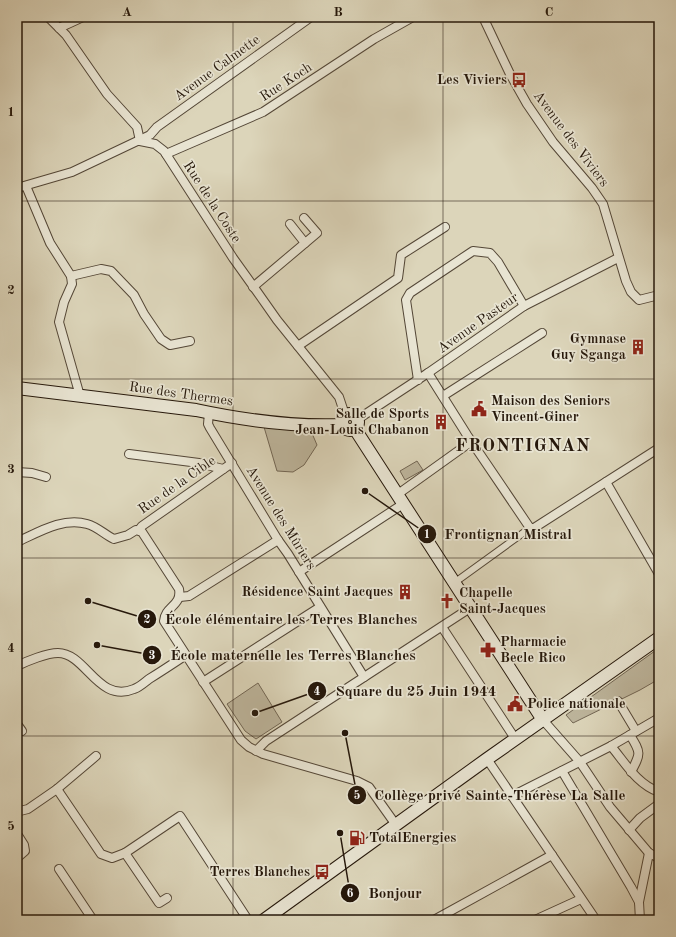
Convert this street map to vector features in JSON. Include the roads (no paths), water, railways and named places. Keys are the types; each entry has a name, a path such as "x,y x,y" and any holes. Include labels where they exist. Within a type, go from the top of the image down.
{"main road":[{"name":"Rue des Thermes","path":"17,388 196,410 263,422 328,426 344,420 352,414 356,424"},
{"path":"356,424 401,499 542,720"},
{"path":"264,920 487,759 659,639"}],"street":[{"path":"48,17 59,28 81,56 107,94 137,127 140,141"},
{"path":"59,28 84,17"},
{"name":"Avenue Calmette","path":"17,188 72,172 140,141 150,135 157,127 311,17"},
{"name":"Rue Koch","path":"166,154 263,112 374,39 413,17"},
{"name":"Avenue des Viviers","path":"483,17 510,74 527,104 554,142 592,188 603,204 618,258 631,292 639,300 659,295"},
{"name":"Rue de la Coste","path":"140,141 155,144 166,154 253,287 339,397 344,420"},
{"path":"26,186 50,243 71,276 72,284 64,302 59,322 80,396"},
{"path":"253,287 317,233 304,218"},
{"path":"290,224 305,243"},
{"path":"298,346 398,278 401,255 445,227"},
{"path":"418,380 406,300 410,292 473,251 490,253 498,262 524,306"},
{"name":"Avenue Pasteur","path":"356,424 524,306 618,258"},
{"path":"71,276 101,269 111,271 134,295 144,314 161,339 170,345 190,341"},
{"path":"443,396 542,333"},
{"path":"428,373 530,528"},
{"name":"Avenue des Mûriers","path":"209,413 208,424 278,540 364,677"},
{"path":"299,572 401,499 472,441"},
{"path":"454,583 530,528 534,528 659,448"},
{"path":"129,454 198,463 223,469"},
{"name":"Rue de la Cible","path":"17,542 68,522 88,524 114,539 123,537 136,530 139,530 142,526 232,464"},
{"path":"17,472 32,473 46,477"},
{"path":"606,482 657,565 659,574"},
{"path":"139,530 142,532 179,589 180,597 166,613 164,621 241,740 256,752 357,781 369,787 396,824"},
{"path":"180,597 188,596 278,540"},
{"path":"203,682 320,607"},
{"path":"256,752 266,741 470,608"},
{"path":"442,627 516,740"},
{"path":"17,666 32,659 58,653 69,656 109,689 120,692 134,689 186,655"},
{"path":"618,700 638,748 639,756 631,772"},
{"path":"512,796 611,746 659,718"},
{"path":"542,720 580,762 610,807 629,830 649,853 659,858"},
{"path":"17,724 22,731"},
{"path":"611,746 631,772 644,784 659,792"},
{"path":"18,810 28,809 57,789 96,756"},
{"path":"487,759 596,920"},
{"path":"562,771 638,902"},
{"path":"57,789 101,854 112,858 125,853 180,816 248,920"},
{"path":"629,830 640,818 659,804"},
{"path":"17,834 24,845 25,851 17,858"},
{"path":"125,853 160,903 167,898"},
{"path":"640,920 638,902 649,853"},
{"path":"437,919 552,855"},
{"path":"59,869 92,920"},
{"path":"535,920 581,899"}],"place":[{"name":"Les Viviers","path":"519,80"},
{"name":"Gymnase Guy Sganga","path":"638,347"},
{"name":"Maison des Seniors Vincent-Giner","path":"479,409"},
{"name":"Salle de Sports Jean-Louis Chabanon","path":"441,422"},
{"name":"Frontignan Mistral","path":"365,491"},
{"name":"Résidence Saint Jacques","path":"405,592"},
{"name":"École élémentaire les Terres Blanches","path":"88,601"},
{"name":"Chapelle Saint-Jacques","path":"447,601"},
{"name":"École maternelle les Terres Blanches","path":"97,645"},
{"name":"Pharmacie Becle Rico","path":"488,650"},
{"name":"Police nationale","path":"515,704"},
{"name":"Square du 25 Juin 1944","path":"255,713"},
{"name":"Collège privé Sainte-Thérèse La Salle","path":"345,733"},
{"name":"Bonjour","path":"340,833"},
{"name":"TotalEnergies","path":"357,838"},
{"name":"Terres Blanches","path":"322,872"}],"district":[{"name":"FRONTIGNAN","path":"523,446"}]}
